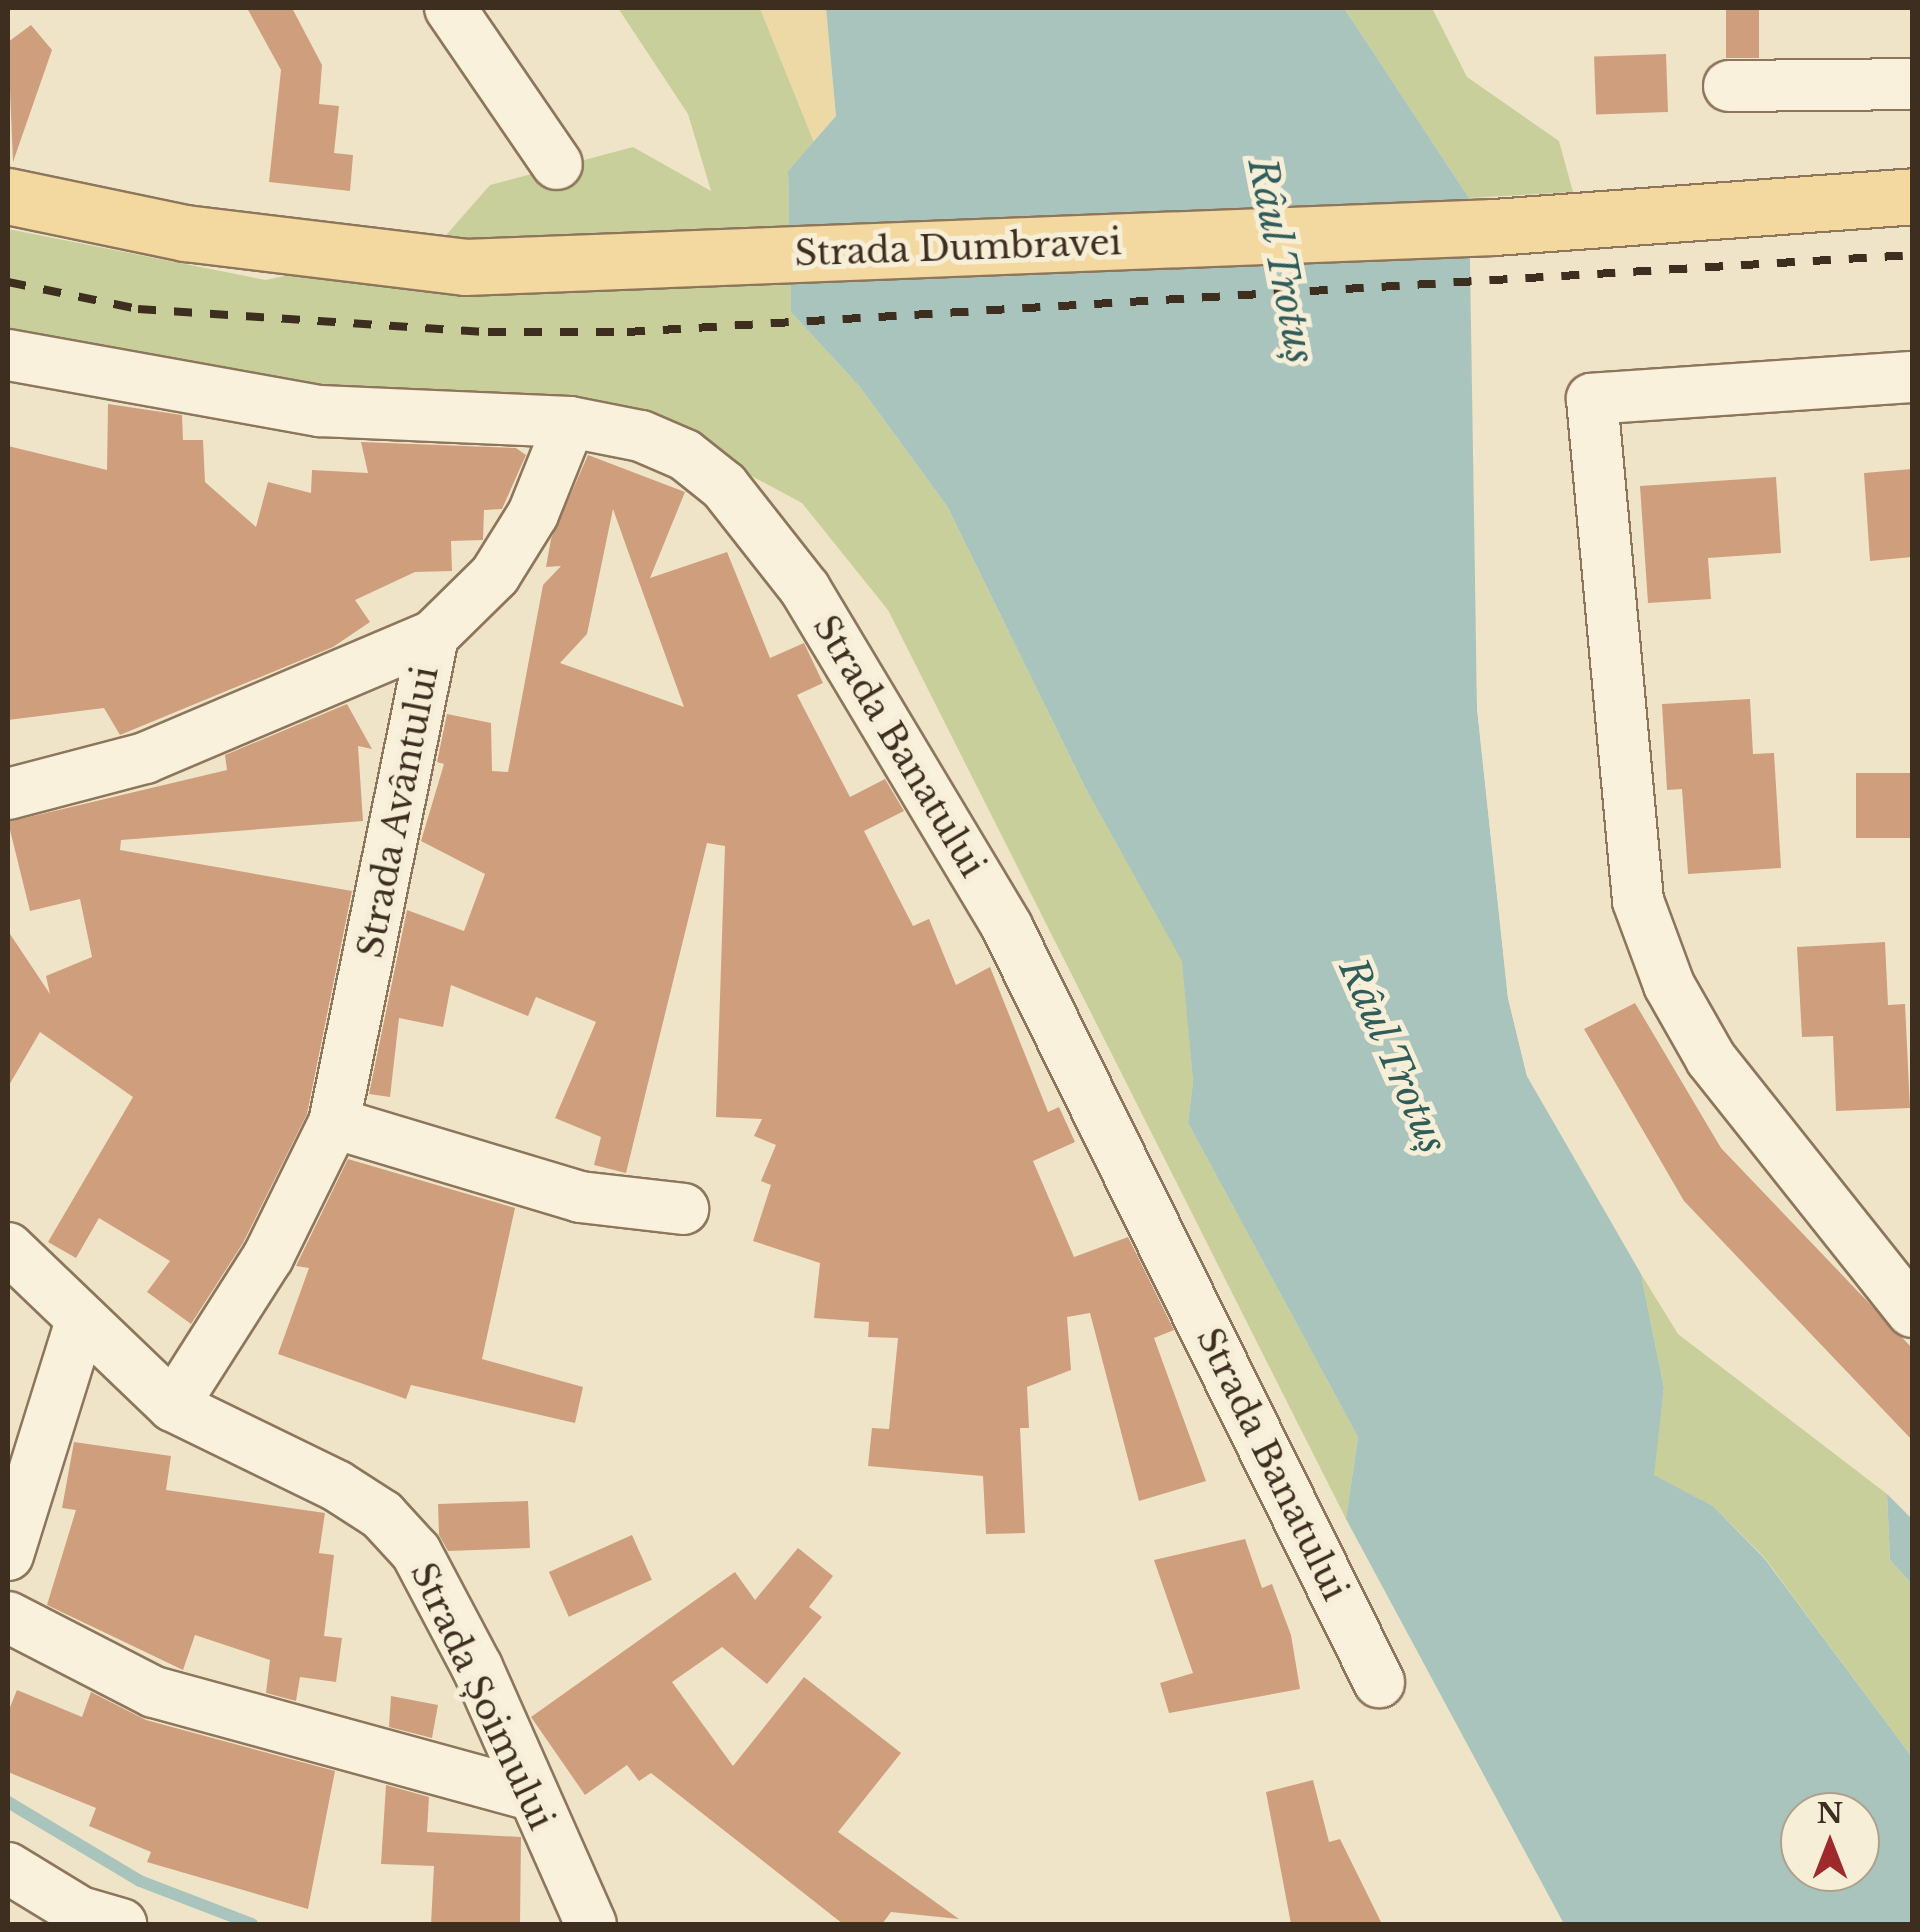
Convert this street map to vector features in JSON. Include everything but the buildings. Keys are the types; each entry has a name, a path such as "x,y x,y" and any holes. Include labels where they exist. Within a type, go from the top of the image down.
{"main road":[{"name":"Strada Dumbravei","path":"8,196 351,258 465,266 1494,227 1912,196"}],"street":[{"path":"450,8 557,164"},
{"path":"1730,86 1912,84"},
{"name":"Strada Banatului","path":"8,355 320,411 570,422 641,436 684,455 724,486 805,590 1007,927 1379,1682"},
{"path":"1912,377 1592,399 1638,901 1669,984 1710,1060 1912,1312"},
{"name":"Strada Avântului","path":"173,1406 268,1257 334,1122 433,636 495,575 534,514 570,422"},
{"path":"8,794 146,758 433,636"},
{"path":"334,1122 580,1197 682,1209"},
{"name":"Strada Șoimului","path":"8,1248 173,1406 337,1486 404,1540 477,1667 530,1795 591,1924"},
{"path":"8,1556 81,1322"},
{"path":"8,1617 154,1692 530,1795"},
{"path":"8,1868 80,1912 120,1924"}],"green space":[{"path":"618,8 760,8 814,142 788,171 791,312 860,387 947,506 1086,789 1183,961 1193,1082 1188,1123 1358,1437 1346,1519 888,610 802,503 662,428 8,363 8,229 266,280 441,241 490,185 633,147 711,191 688,114"},
{"path":"1344,8 1432,8 1467,77 1559,141 1573,192 1469,198"},
{"path":"1641,1274 1678,1334 1887,1494 1890,1560 1912,1584 1912,1757 1764,1557 1713,1506 1653,1475 1664,1388"}],"sand":[{"path":"760,8 826,8 836,116 814,142"}],"water":[{"name":"Râul Trotuș","path":"826,8 1344,8 1469,198 1477,708 1508,998 1527,1076 1641,1274 1664,1388 1654,1475 1713,1506 1764,1558 1912,1757 1912,1924 1564,1924 1346,1519 1358,1437 1188,1123 1193,1082 1182,961 1086,789 947,506 860,387 791,312 788,171 836,116"},
{"path":"1887,1494 1912,1519 1912,1584 1890,1560"}],"pier":[{"path":"1474,197 1482,708 1513,997 1532,1074 1649,1286 1527,1076 1508,998 1477,708"}],"waterway":[{"path":"8,1802 140,1881 252,1924"}],"railway":[{"path":"8,282 138,309 488,332 627,332 1912,255"}]}
